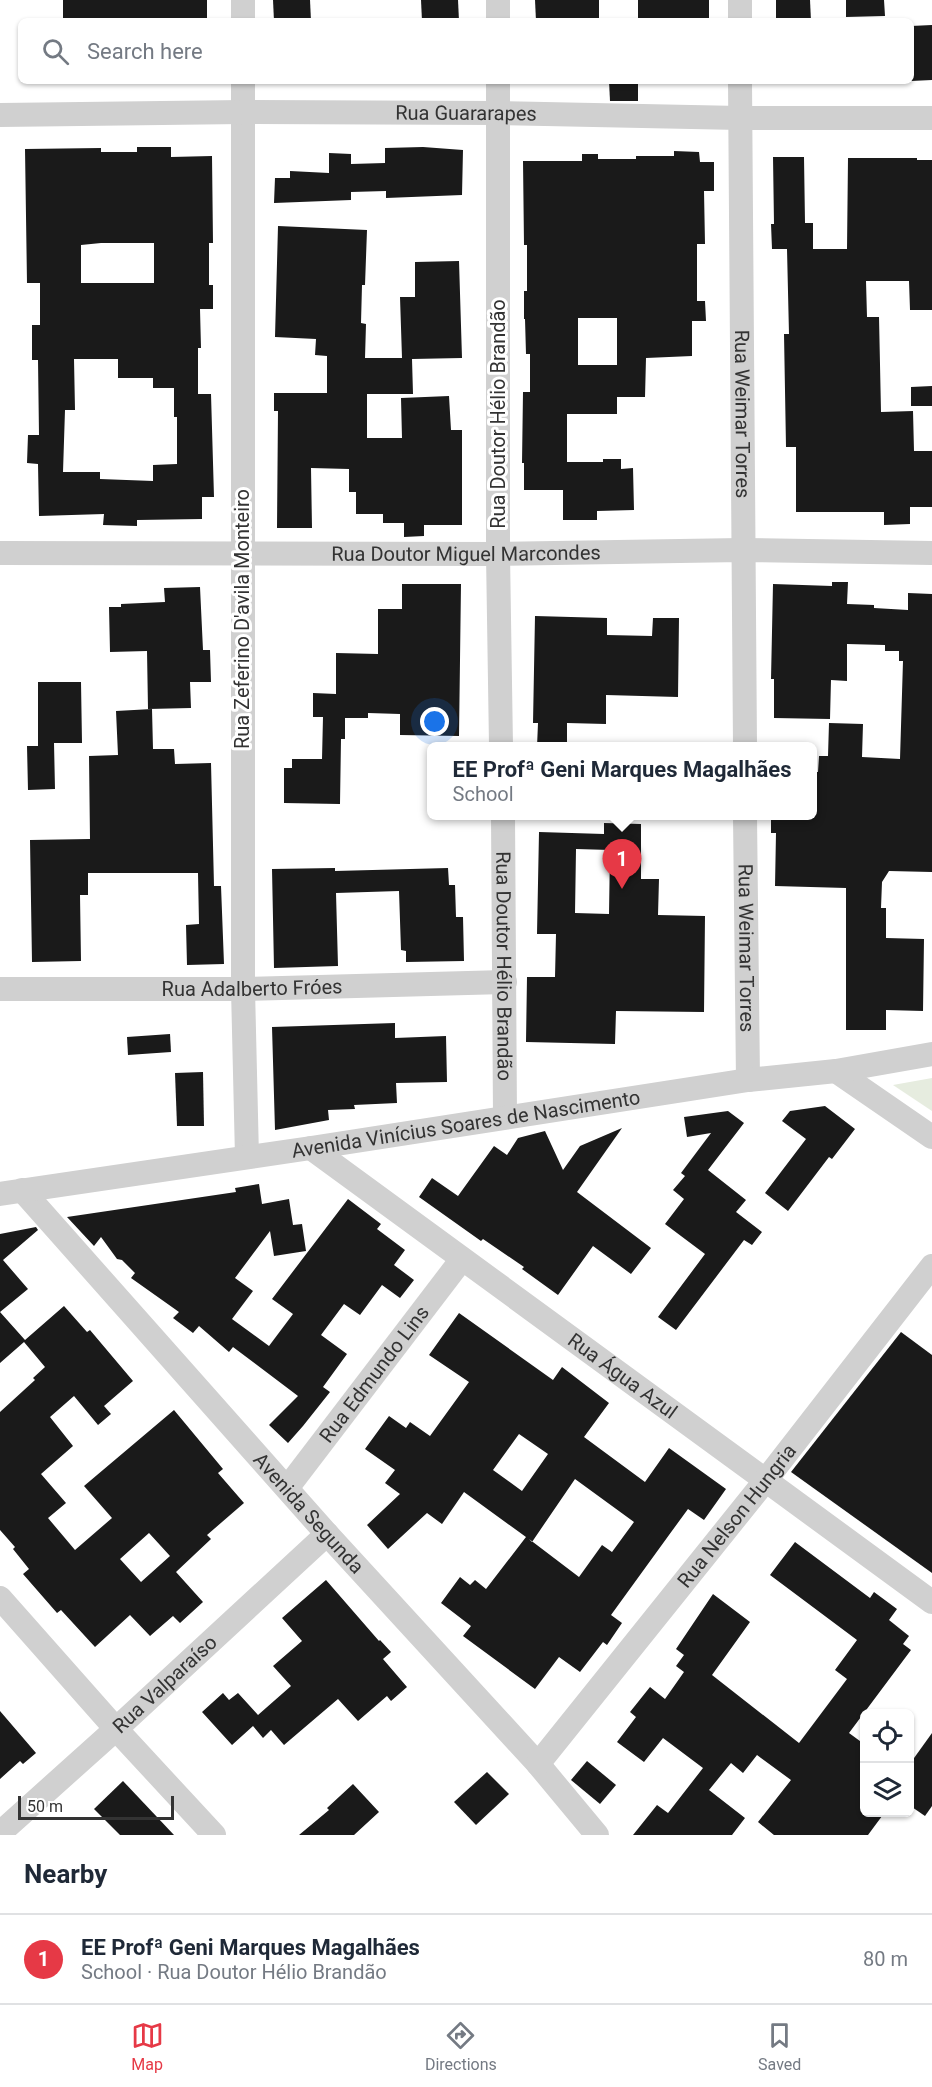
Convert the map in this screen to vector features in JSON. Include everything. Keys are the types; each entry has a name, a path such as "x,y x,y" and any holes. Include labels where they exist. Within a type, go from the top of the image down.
{"street":[{"path":"243,0 243,18"},
{"path":"498,0 498,18"},
{"path":"740,0 740,18"},
{"name":"Rua Zeferino D'avila Monteiro","path":"243,84 243,989 247,1157"},
{"name":"Rua Doutor Hélio Brandão","path":"498,84 498,554 501,742"},
{"name":"Rua Weimar Torres","path":"740,84 745,742"},
{"name":"Rua Guararapes","path":"0,115 243,112 932,118"},
{"name":"Rua Doutor Miguel Marcondes","path":"0,553 498,554 742,550 932,553"},
{"name":"Rua Doutor Hélio Brandão","path":"502,820 505,1117"},
{"name":"Rua Weimar Torres","path":"745,820 748,1080"},
{"name":"Rua Adalberto Fróes","path":"0,989 243,989 505,982"},
{"name":"Avenida Vinícius Soares de Nascimento","path":"11,1192 748,1080 836,1071 932,1054"},
{"path":"836,1071 932,1137"},
{"name":"Rua Água Azul","path":"311,1148 932,1602"},
{"name":"Avenida Segunda","path":"11,1192 288,1487 327,1534 538,1764 597,1835"},
{"name":"Rua Edmundo Lins","path":"288,1487 462,1259"},
{"name":"Rua Nelson Hungria","path":"538,1764 765,1481 932,1266"},
{"name":"Rua Valparaíso","path":"0,1833 327,1534"},
{"path":"0,1598 214,1835"}],"shaded area":[{"path":"932,1078 932,1111 893,1085"}],"building":[{"path":"63,0 207,0 207,18 63,18"},
{"path":"273,0 310,0 311,18 274,18"},
{"path":"421,0 458,0 459,18 422,18"},
{"path":"535,0 599,0 599,18 536,18"},
{"path":"638,0 709,0 709,18 638,18"},
{"path":"776,0 810,0 811,18 776,18"},
{"path":"846,0 884,0 885,16 846,17"},
{"path":"932,25 932,80 914,81 914,26"},
{"path":"609,84 638,84 638,101 610,101"},
{"path":"137,147 171,147 171,157 212,156 213,243 209,243 209,285 213,285 213,309 200,309 201,348 198,348 198,394 211,394 214,497 202,497 202,519 137,520 137,526 103,525 104,514 39,516 38,464 27,463 28,435 39,435 38,360 32,360 32,325 40,325 40,283 27,283 25,149 101,148 101,152 137,152","holes":["154,243 154,283 81,283 81,245","74,359 118,359 118,378 153,378 153,388 174,388 174,417 177,417 177,464 153,465 153,481 100,479 100,472 63,472 65,410 75,410"]},
{"path":"423,147 463,150 462,195 386,198 386,191 351,192 351,200 274,203 275,178 290,178 290,171 329,173 329,153 351,154 351,164 385,163 385,148"},
{"path":"674,151 699,152 700,162 714,162 714,191 704,191 705,244 697,244 697,301 705,301 706,321 692,321 692,356 646,358 645,397 617,397 617,414 567,414 567,462 603,462 603,459 621,459 621,469 633,468 634,510 597,511 597,520 563,520 563,490 524,490 523,392 530,392 530,354 526,354 524,319 524,291 527,291 527,245 524,245 523,161 582,161 582,154 598,154 598,159 674,156","holes":["578,318 617,318 617,365 578,365"]},
{"path":"773,157 804,157 805,223 813,223 813,249 847,249 848,158 932,160 932,310 910,310 909,281 866,281 867,317 879,317 881,412 913,411 914,451 932,451 932,507 910,507 910,524 884,525 884,512 796,512 796,447 786,447 784,334 789,334 787,249 772,249"},
{"path":"278,226 367,230 361,323 366,324 365,358 402,358 400,297 415,297 415,262 459,261 462,358 412,359 413,394 367,394 367,438 402,438 401,398 449,396 451,430 462,430 462,525 424,525 424,536 404,537 404,523 383,523 383,514 356,514 356,492 349,492 349,469 311,468 312,528 277,528 278,411 274,411 274,393 327,393 327,356 315,355 316,339 275,337"},
{"path":"932,386 932,406 911,406 911,387"},
{"path":"832,582 848,582 847,604 874,605 874,608 908,610 908,593 932,594 932,872 889,871 882,882 881,908 886,908 886,938 924,939 923,1011 886,1010 886,1030 846,1030 846,888 775,886 776,833 771,833 771,820 817,820 817,772 819,756 828,756 829,723 863,724 862,757 900,759 903,661 899,661 899,651 885,651 885,645 847,644 847,681 831,680 830,719 774,718 774,679 771,679 773,584 832,586"},
{"path":"402,584 461,584 459,736 400,735 400,714 368,713 368,718 345,718 345,739 341,739 340,804 284,803 284,768 292,768 292,759 322,759 323,717 313,717 313,693 336,694 336,653 378,654 378,609 402,609"},
{"path":"200,587 203,650 210,650 211,682 190,682 191,708 148,709 147,651 110,652 109,607 121,607 121,604 165,602 164,588"},
{"path":"535,616 607,618 607,635 652,636 653,618 679,618 678,697 606,695 606,724 567,723 567,742 537,742 538,723 533,723"},
{"path":"38,682 81,682 82,743 54,743 55,789 28,790 27,746 38,746"},
{"path":"152,709 153,749 174,749 175,764 211,763 214,886 221,886 224,964 187,965 186,925 199,924 198,873 88,873 88,895 80,895 81,961 32,962 30,840 90,839 89,756 118,755 116,711"},
{"path":"604,823 641,824 641,879 659,879 658,915 705,916 704,1012 616,1011 615,1044 526,1042 527,977 555,977 556,934 537,934 539,832 604,834","holes":["576,849 610,850 609,914 575,913"]},
{"path":"335,868 335,871 448,868 449,885 455,885 456,917 463,917 464,961 406,962 406,951 401,950 399,891 336,893 338,966 274,968 272,869"},
{"path":"395,1023 395,1038 446,1036 447,1082 396,1083 397,1103 354,1105 355,1109 328,1110 329,1120 275,1130 272,1027"},
{"path":"170,1034 171,1052 128,1055 127,1037"},
{"path":"203,1072 204,1126 177,1126 175,1073"},
{"path":"825,1106 855,1129 832,1159 829,1157 788,1211 765,1193 806,1139 782,1121 790,1111"},
{"path":"728,1111 744,1123 708,1170 746,1200 736,1212 762,1232 752,1245 744,1240 676,1330 658,1317 705,1254 665,1224 684,1199 673,1190 685,1176 681,1173 711,1133 687,1137 684,1117"},
{"path":"622,1128 577,1192 651,1248 631,1274 593,1246 558,1295 522,1269 524,1267 483,1239 481,1241 419,1197 432,1178 458,1196 494,1146 507,1155 518,1138 545,1131 563,1170 580,1146"},
{"path":"259,1184 262,1204 289,1199 293,1225 302,1224 306,1251 274,1256 270,1231 235,1278 253,1291 232,1319 269,1346 293,1314 272,1299 348,1199 381,1224 377,1229 405,1250 394,1265 414,1280 400,1298 382,1285 360,1315 344,1304 321,1335 347,1354 323,1387 330,1392 288,1443 269,1425 298,1396 233,1347 229,1352 199,1326 193,1333 173,1318 179,1312 131,1278 135,1273 122,1260 117,1259 101,1237 94,1246 67,1217 236,1192 235,1188"},
{"path":"36,1227 38,1230 3,1260 28,1289 0,1312 0,1234"},
{"path":"64,1306 87,1332 90,1330 133,1381 104,1406 111,1414 98,1425 74,1396 50,1417 73,1446 41,1474 66,1503 48,1518 75,1550 112,1518 84,1486 174,1410 223,1469 218,1473 244,1503 207,1535 211,1539 176,1572 203,1602 180,1623 173,1616 150,1636 130,1615 95,1647 61,1610 57,1613 23,1574 29,1569 13,1549 15,1547 0,1530 0,1412 35,1380 33,1378 45,1367 24,1342 0,1363 0,1312 25,1340","holes":["149,1533 170,1556 141,1582 120,1559"]},
{"path":"459,1313 553,1380 562,1367 609,1403 584,1437 645,1482 669,1448 726,1489 704,1520 688,1509 611,1615 622,1623 607,1645 603,1642 580,1672 559,1657 535,1689 463,1636 471,1626 441,1603 460,1577 470,1585 475,1580 486,1589 526,1537 464,1492 442,1524 427,1513 388,1549 367,1525 400,1494 385,1483 395,1470 365,1449 389,1416 406,1428 410,1422 430,1436 469,1382 429,1355","holes":["519,1434 548,1454 522,1491 493,1470","575,1479 634,1522 612,1552 602,1545 579,1577 532,1542"]},
{"path":"901,1332 932,1355 932,1573 791,1472"},
{"path":"795,1542 870,1598 874,1592 897,1609 889,1620 909,1636 903,1644 911,1650 867,1709 860,1709 860,1718 849,1733 860,1741 860,1817 881,1817 868,1835 774,1835 758,1822 791,1780 757,1755 743,1773 731,1763 709,1790 745,1818 732,1835 633,1835 657,1805 668,1813 703,1768 663,1738 644,1762 617,1742 636,1717 630,1712 650,1687 665,1699 684,1672 676,1666 684,1655 676,1649 713,1594 750,1622 712,1675 799,1743 847,1679 835,1670 857,1640 770,1575"},
{"path":"326,1580 391,1652 383,1659 407,1687 391,1701 387,1696 358,1721 338,1699 284,1745 271,1730 263,1738 253,1726 232,1745 202,1712 223,1693 229,1700 238,1693 258,1715 291,1686 273,1666 302,1641 282,1618"},
{"path":"0,1711 36,1753 23,1764 20,1761 0,1779"},
{"path":"932,1733 932,1806 925,1816 914,1808 914,1758"},
{"path":"587,1761 616,1785 600,1804 571,1780"},
{"path":"487,1772 509,1794 476,1825 454,1802"},
{"path":"123,1781 174,1835 120,1835 94,1809"},
{"path":"353,1784 379,1812 354,1835 299,1835 329,1810 327,1808"}],"place":[{"name":"EE Profª Geni Marques Magalhães","path":"622,889"}]}
